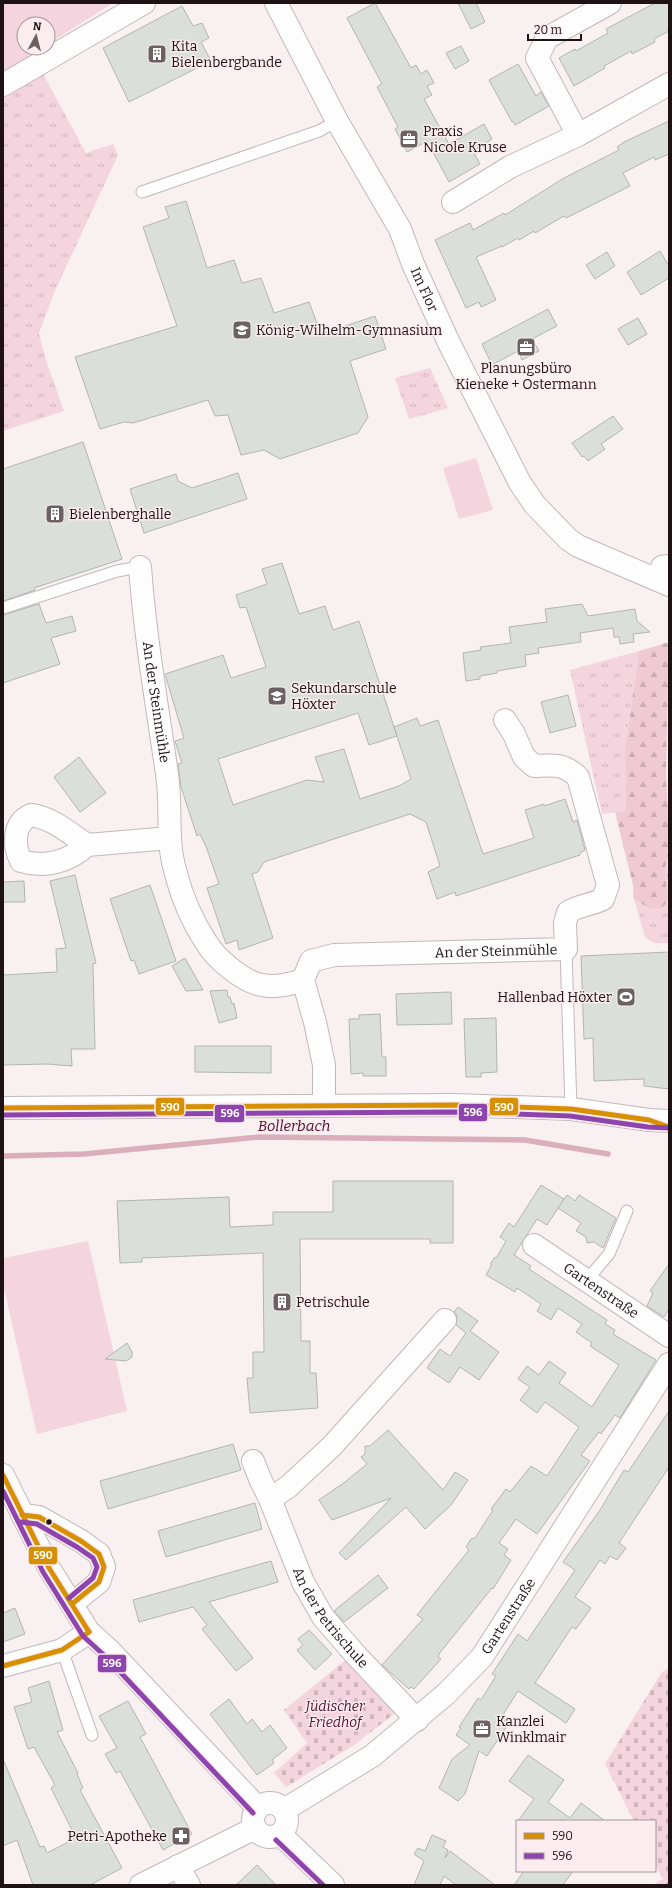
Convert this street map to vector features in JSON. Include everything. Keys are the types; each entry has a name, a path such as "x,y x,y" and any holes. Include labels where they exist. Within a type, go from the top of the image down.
{"street":[{"path":"3,85 144,3"},
{"name":"Im Flor","path":"276,3 337,121 400,229 413,264 449,343 520,483 535,505 568,539 590,553 619,564 667,572"},
{"path":"578,135 537,58 547,38 610,3"},
{"path":"453,202 510,168 578,135 669,84"},
{"name":"An der Steinmühle","path":"140,567 150,663 170,787 170,838 174,869 188,907 206,943 236,974 261,985 285,986 303,980 311,961 334,955 566,949 565,923 568,912 578,906 592,904 603,899 608,885 578,777 568,768 555,765 534,766 524,757 514,734 505,720"},
{"path":"87,845 170,838"},
{"path":"303,980 315,1022 324,1065 324,1105"},
{"path":"3,1108 324,1105 455,1105 571,1108 659,1120 669,1127"},
{"name":"Gartenstraße","path":"534,1245 669,1336"},
{"path":"270,1499 288,1487 332,1446 445,1320"},
{"name":"Gartenstraße","path":"284,1810 372,1756 417,1720 446,1694 482,1657 669,1364"},
{"name":"An der Petrischule","path":"253,1460 303,1582 323,1617 354,1653 417,1720"},
{"path":"3,1475 49,1568 73,1603 89,1632 111,1652 256,1818 260,1835 272,1838 281,1835 288,1823 284,1810 275,1803 268,1803 256,1818 178,1866 141,1885"},
{"path":"22,1515 39,1517 82,1541 99,1554 104,1567 99,1582 73,1603"},
{"path":"3,1666 62,1650 89,1632"},
{"path":"281,1835 333,1885"},
{"path":"178,1866 189,1885"}],"lane":[{"path":"142,192 319,131 337,121"},
{"path":"3,608 117,571 140,567"},
{"path":"566,949 571,1108"},
{"path":"586,1281 609,1254 627,1211"},
{"path":"62,1650 92,1735"}],"green space":[{"path":"3,3 113,3 56,39 56,16 16,16 16,56 29,56 3,72"},
{"path":"41,70 86,153 113,144 118,155 54,293 39,333 46,360 64,411 3,431 3,93"},
{"path":"430,368 448,408 409,419 395,378"},
{"path":"476,458 493,510 459,519 443,468"},
{"path":"669,642 666,773 669,838 665,872 668,901 662,908 650,909 634,899 633,885 615,812 626,811 625,750 639,651"},
{"path":"639,651 625,750 626,811 602,814 570,670"},
{"path":"669,839 669,943 654,943 645,937 634,899 650,909 668,901 665,872"},
{"path":"88,1241 127,1411 37,1434 3,1284 3,1258"},
{"name":"Jüdischer Friedhof","path":"349,1657 398,1711 354,1745 286,1787 274,1773 307,1743 284,1710"},
{"path":"669,1668 669,1885 652,1885 663,1879 656,1866 656,1820 633,1820 605,1764 662,1672"}],"building":[{"path":"375,3 411,68 416,65 421,74 427,70 434,83 427,86 432,95 424,99 449,144 484,124 492,139 475,150 477,151 474,153 480,164 449,182 427,141 407,152 395,129 398,127 377,87 382,84 347,18"},
{"path":"458,3 476,3 485,22 471,29"},
{"path":"655,3 669,3 669,31 654,39 655,42 632,54 631,51 604,66 605,68 574,86 559,58 575,49 576,51 608,33 606,29"},
{"name":"Kita Bielenbergbande","path":"182,6 193,26 202,23 209,38 201,42 211,61 129,102 103,48"},
{"path":"461,46 469,61 455,69 446,53"},
{"path":"518,64 536,96 541,92 549,106 515,125 489,80"},
{"path":"669,121 669,154 655,160 654,157 623,173 630,186 566,218 564,216 535,233 534,231 519,240 518,238 502,247 476,257 496,300 481,307 479,302 466,308 435,240 470,223 473,230 504,213 505,215 564,178 619,150 617,147 624,142"},
{"name":"König-Wilhelm-Gymnasium","path":"186,201 207,268 234,260 242,283 261,278 274,313 309,302 321,334 375,316 386,349 350,361 368,417 358,433 280,459 264,450 241,455 228,415 215,416 208,400 133,423 124,422 100,429 75,357 177,326 143,227 169,218 165,207"},
{"path":"660,251 669,266 669,278 641,295 627,272"},
{"path":"607,252 615,266 595,279 586,265"},
{"path":"548,309 557,326 532,339 539,351 522,360 518,351 492,365 482,344"},
{"path":"638,318 647,334 628,345 618,329"},
{"path":"613,416 623,429 601,444 605,449 588,461 584,456 582,457 572,443"},
{"name":"Bielenberghalle","path":"83,442 122,559 34,588 35,590 3,601 3,469"},
{"path":"238,473 247,499 144,533 130,489 176,474 178,481 192,488"},
{"path":"282,563 299,614 325,606 333,630 359,621 394,727 417,718 420,726 438,720 483,854 534,838 525,810 565,799 573,822 577,820 585,850 580,853 580,855 456,896 455,892 437,899 428,872 440,866 426,822 410,814 264,862 258,872 252,874 273,938 239,950 237,940 226,944 207,888 219,884 207,849 200,834 197,836 181,787 178,764 182,763 175,741 184,738 165,674 223,655 231,678 266,667 246,607 240,608 236,595 267,584 262,569","holes":["358,713 369,745 397,736 411,779 399,786 360,799 344,749 315,757 324,782 307,780 233,805 218,759"]},
{"path":"39,604 46,623 72,616 76,631 51,638 60,664 3,683 3,615"},
{"path":"582,604 588,616 635,609 637,621 650,632 633,634 634,642 620,644 619,637 614,637 613,628 580,633 581,642 538,648 539,653 525,655 526,666 497,671 497,673 480,676 480,679 466,681 463,653 481,650 480,647 511,643 509,627 547,622 545,609"},
{"path":"568,695 576,726 550,733 541,702"},
{"path":"79,757 106,793 80,812 54,777"},
{"path":"75,875 96,963 93,964 95,1049 71,1049 72,1066 47,1064 3,1065 3,975 57,972 56,949 66,948 50,881"},
{"path":"24,881 25,902 3,902 3,882"},
{"path":"150,885 176,961 139,974 134,960 131,961 110,899"},
{"name":"Hallenbad Höxter","path":"669,952 669,1089 644,1086 644,1079 594,1081 593,1038 584,1039 581,956"},
{"path":"185,958 203,990 186,991 172,966"},
{"path":"227,990 228,997 230,997 232,1004 234,1003 237,1018 219,1023 210,991"},
{"path":"451,992 452,1024 397,1025 396,994"},
{"path":"380,1014 382,1057 386,1057 386,1076 363,1076 363,1073 351,1074 349,1019 359,1019 359,1015"},
{"path":"496,1018 497,1072 481,1073 481,1077 466,1077 464,1019"},
{"path":"195,1046 271,1046 271,1073 195,1072"},
{"name":"Petrischule","path":"333,1181 453,1181 453,1243 430,1243 430,1239 300,1239 301,1341 310,1341 310,1373 316,1373 318,1408 250,1413 247,1378 253,1378 253,1352 264,1352 263,1253 142,1258 142,1262 120,1263 117,1201 229,1197 230,1227 273,1225 273,1212 333,1212"},
{"path":"541,1185 564,1199 547,1225 537,1219 514,1255 531,1266 529,1269 607,1320 605,1324 615,1330 613,1334 656,1360 620,1418 615,1415 601,1434 599,1432 581,1455 590,1461 537,1534 516,1519 499,1543 508,1549 504,1555 511,1560 493,1589 492,1588 439,1654 438,1657 441,1659 414,1689 411,1687 409,1689 382,1665 423,1619 417,1615 469,1550 466,1547 471,1539 475,1538 493,1510 491,1509 506,1489 510,1492 531,1466 547,1476 579,1427 545,1402 537,1413 520,1400 530,1387 518,1379 527,1366 539,1375 549,1361 566,1373 559,1383 592,1407 619,1365 590,1346 592,1343 576,1332 582,1324 558,1308 551,1320 537,1311 541,1304 517,1288 515,1292 486,1275 491,1263 494,1258 497,1257 506,1241 500,1237 509,1223 514,1227"},
{"path":"567,1195 575,1201 579,1195 616,1218 603,1248 594,1242 587,1243 586,1237 576,1231 581,1223 558,1208"},
{"path":"669,1264 669,1309 664,1317 647,1306 653,1293 650,1291"},
{"path":"458,1307 478,1321 470,1331 499,1352 479,1380 460,1367 449,1383 427,1368 440,1349 450,1356 466,1333 456,1325 457,1316 454,1312"},
{"path":"127,1343 132,1352 132,1357 126,1361 105,1359"},
{"path":"669,1411 669,1467 619,1543 626,1548 617,1560 610,1556 605,1564 600,1560 575,1597 591,1608 576,1629 572,1627 535,1683 575,1709 566,1723 518,1691 501,1718 509,1723 487,1756 479,1751 465,1794 458,1801 439,1788 452,1759 470,1745 456,1735 461,1728 459,1727 478,1698 481,1700 496,1676 492,1674 518,1634 527,1641 575,1570 563,1562 600,1510 624,1470 628,1472"},
{"path":"388,1430 443,1490 455,1472 468,1480 451,1505 425,1529 406,1507 346,1560 339,1553 391,1498 332,1520 319,1500 367,1464 361,1457 365,1454 365,1446 370,1446"},
{"path":"233,1444 241,1470 108,1509 100,1481"},
{"path":"255,1503 262,1529 166,1557 158,1531"},
{"path":"271,1561 278,1582 209,1602 253,1658 236,1671 202,1629 207,1625 193,1607 139,1622 133,1600"},
{"path":"378,1575 388,1588 344,1622 334,1611"},
{"path":"15,1608 25,1634 3,1642 3,1613"},
{"path":"309,1630 332,1654 315,1670 297,1650 303,1645 298,1639"},
{"path":"49,1681 63,1730 57,1732 78,1773 77,1774 83,1788 80,1790 122,1868 90,1885 33,1885 17,1840 3,1846 3,1759 40,1847 44,1846 47,1853 76,1838 51,1788 55,1785 34,1747 28,1749 14,1707 32,1702 28,1688"},
{"path":"229,1699 247,1724 252,1719 262,1732 270,1725 287,1748 272,1760 274,1763 257,1775 210,1714"},
{"path":"128,1701 146,1734 140,1737 192,1834 163,1850 120,1771 116,1773 105,1754 117,1748 99,1716"},
{"path":"528,1755 564,1780 548,1802 570,1818 581,1803 604,1820 519,1820 534,1799 509,1781"},
{"path":"432,1835 446,1841 443,1847 448,1850 445,1858 450,1851 495,1885 456,1885 444,1876 440,1885 414,1885 424,1861 414,1854 418,1848 425,1851"},
{"path":"257,1865 276,1885 236,1885"},
{"path":"523,1872 572,1872 563,1885 514,1885"}],"waterway":[{"name":"Bollerbach","path":"3,1156 84,1154 259,1137 525,1140 608,1154"}],"transit line":[{"name":"590","path":"3,1108 455,1105 571,1109 649,1120 669,1127"},
{"name":"596","path":"3,1115 455,1112 570,1116 648,1127 669,1128"},
{"name":"590","path":"3,1475 49,1568 89,1632"},
{"name":"596","path":"3,1491 43,1572 83,1636 106,1657 253,1813"},
{"name":"590","path":"22,1515 39,1517 81,1541 99,1554 104,1567 99,1582 73,1603"},
{"name":"596","path":"21,1522 37,1524 93,1558 97,1567 93,1578 69,1598"},
{"name":"590","path":"3,1666 62,1650 89,1632"},
{"name":"596","path":"276,1840 323,1885"}],"place":[{"name":"Kita Bielenbergbande","path":"157,54"},
{"name":"Praxis Nicole Kruse","path":"409,139"},
{"name":"König-Wilhelm-Gymnasium","path":"242,330"},
{"name":"Planungsbüro Kieneke + Ostermann","path":"526,347"},
{"name":"Bielenberghalle","path":"55,514"},
{"name":"Sekundarschule Höxter","path":"277,696"},
{"name":"Hallenbad Höxter","path":"626,997"},
{"name":"Petrischule","path":"282,1302"},
{"name":"Kanzlei Winklmair","path":"482,1729"},
{"name":"Petri-Apotheke","path":"181,1836"}]}
